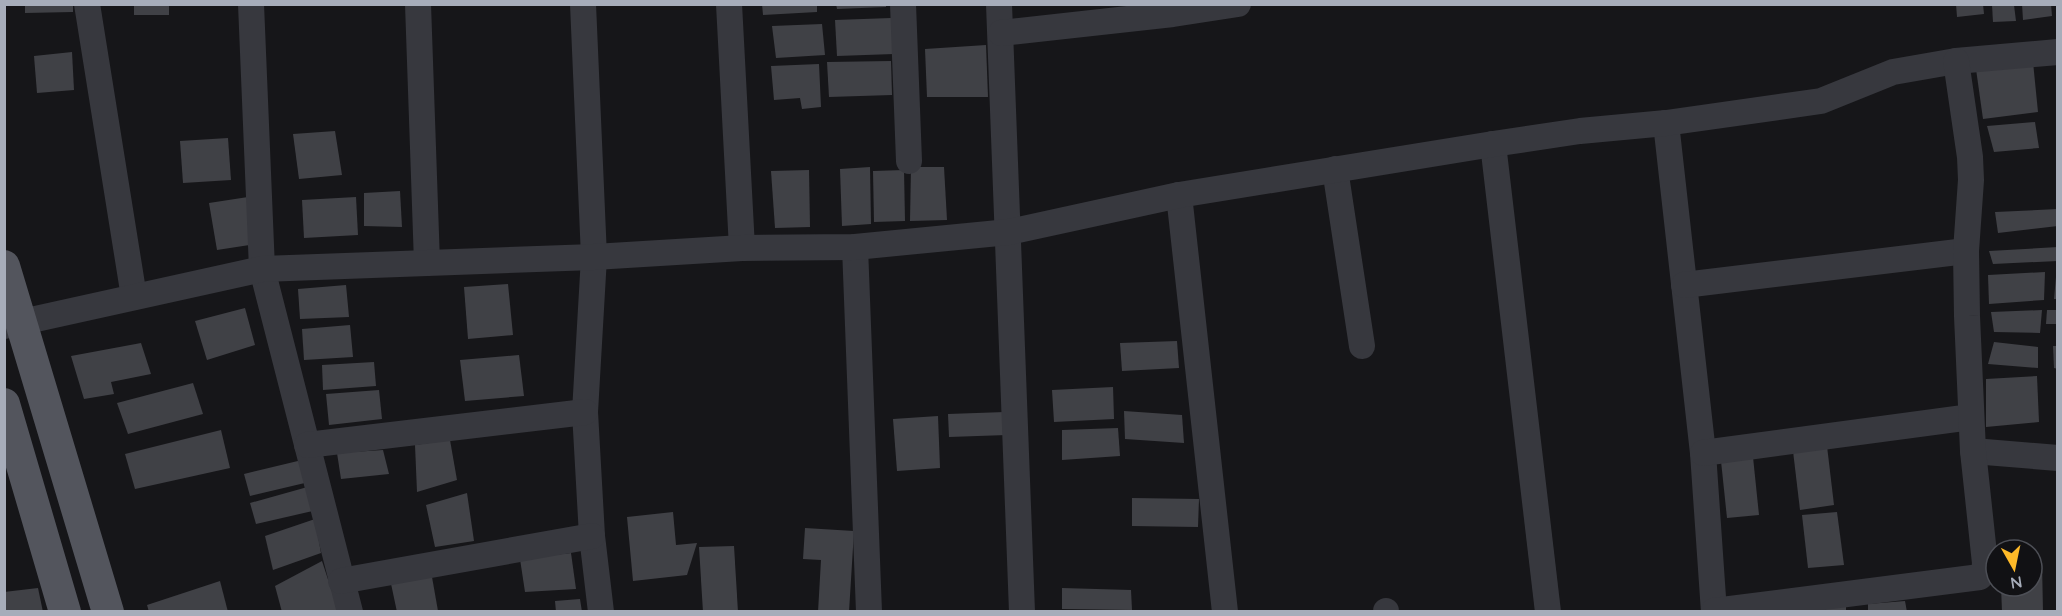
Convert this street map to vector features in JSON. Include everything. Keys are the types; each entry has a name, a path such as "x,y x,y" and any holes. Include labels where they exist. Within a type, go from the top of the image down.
{"main road":[{"path":"5,269 13,324 108,612"},
{"path":"4,404 65,612"}],"street":[{"path":"87,4 134,297"},
{"path":"251,4 262,269 350,612"},
{"path":"418,4 427,263"},
{"path":"583,4 594,257 585,412 592,536 601,612"},
{"path":"729,4 742,248"},
{"path":"903,4 909,161"},
{"path":"999,4 1022,612"},
{"path":"1001,33 1173,9 1238,4"},
{"path":"13,324 262,269 594,257 742,248 855,247 1009,232 1179,195 1335,169 1580,131 1665,123 1821,101 1893,72 1956,61 2058,52"},
{"path":"1665,123 1703,453 1714,611 1980,577 1984,572 1985,563 1973,451 1966,251 1971,180 1970,157 1956,61"},
{"path":"1493,144 1548,612"},
{"path":"1335,169 1362,346"},
{"path":"1179,195 1225,612"},
{"path":"855,247 869,612"},
{"path":"1684,285 1966,251"},
{"path":"307,445 585,412"},
{"path":"1703,453 1971,417"},
{"path":"1973,451 2058,458"},
{"path":"341,580 592,536"}],"building":[{"path":"25,4 73,4 73,12 25,13"},
{"path":"134,4 169,4 169,15 134,15"},
{"path":"762,4 817,4 817,12 763,15"},
{"path":"836,4 886,4 886,7 837,9"},
{"path":"1956,4 1983,4 1984,14 1957,17"},
{"path":"2022,4 2051,4 2052,16 2023,20"},
{"path":"1992,5 2014,5 2016,21 1993,22"},
{"path":"891,18 894,54 837,56 835,20"},
{"path":"822,24 825,55 776,58 772,26"},
{"path":"986,45 988,97 927,97 925,49"},
{"path":"72,52 74,90 37,93 34,56"},
{"path":"891,61 892,95 829,97 827,62"},
{"path":"2033,62 2038,112 1983,119 1976,69"},
{"path":"819,64 821,107 802,109 800,98 774,100 771,66"},
{"path":"2035,122 2039,148 1994,152 1987,126"},
{"path":"335,131 342,175 299,179 293,134"},
{"path":"228,138 231,180 183,183 180,141"},
{"path":"870,167 871,224 842,226 840,169"},
{"path":"911,167 944,167 947,220 910,221"},
{"path":"809,170 810,227 775,228 771,171"},
{"path":"904,170 905,221 874,222 873,171"},
{"path":"400,191 402,227 364,226 364,193"},
{"path":"248,197 256,244 217,250 209,203"},
{"path":"356,197 358,235 304,238 302,200"},
{"path":"2058,209 2058,226 1998,233 1995,212"},
{"path":"2058,247 2058,261 1993,264 1989,251"},
{"path":"2045,272 2044,300 1989,304 1988,275"},
{"path":"2056,277 2058,277 2058,299 2054,299"},
{"path":"508,284 513,335 468,339 464,287"},
{"path":"346,285 349,317 300,319 298,289"},
{"path":"245,308 255,345 207,360 195,321"},
{"path":"2042,310 2040,333 1994,332 1991,312"},
{"path":"2047,310 2058,310 2058,324 2046,324"},
{"path":"350,325 353,357 304,360 302,329"},
{"path":"1177,341 1179,368 1122,371 1120,343"},
{"path":"1994,342 2038,347 2038,368 1988,364"},
{"path":"141,343 151,374 111,382 114,394 84,399 71,356"},
{"path":"2053,346 2058,346 2058,369 2054,368"},
{"path":"519,355 524,396 465,401 460,360"},
{"path":"374,362 376,386 323,390 322,365"},
{"path":"2037,376 2039,422 1986,427 1986,379"},
{"path":"193,383 203,414 128,434 117,403"},
{"path":"1113,387 1114,419 1054,422 1052,390"},
{"path":"379,390 382,419 329,425 326,394"},
{"path":"1124,411 1182,415 1184,443 1125,439"},
{"path":"1005,412 1007,435 949,437 948,414"},
{"path":"938,416 940,468 897,471 893,419"},
{"path":"1118,428 1120,456 1062,460 1062,430"},
{"path":"221,430 230,468 135,489 125,454"},
{"path":"450,440 457,480 417,492 415,445"},
{"path":"1827,446 1834,505 1800,510 1793,451"},
{"path":"383,450 389,474 341,479 337,453"},
{"path":"1753,457 1759,515 1727,518 1721,461"},
{"path":"302,460 309,482 250,496 244,474"},
{"path":"311,486 317,510 256,524 250,503"},
{"path":"467,493 474,541 435,547 426,505"},
{"path":"1132,498 1199,499 1198,527 1132,526"},
{"path":"673,512 676,545 697,543 687,575 633,581 627,517"},
{"path":"1837,512 1844,565 1808,568 1802,515"},
{"path":"315,519 321,553 273,570 265,536"},
{"path":"805,528 854,531 849,612 818,612 821,560 803,559"},
{"path":"734,546 738,612 703,612 699,547"},
{"path":"571,553 576,589 525,592 520,559"},
{"path":"322,561 338,610 282,612 275,586"},
{"path":"432,577 438,611 397,612 390,579"},
{"path":"220,581 228,612 149,612 147,605"},
{"path":"38,588 43,612 4,612 4,592"},
{"path":"1062,588 1131,590 1132,610 1062,609"},
{"path":"2001,598 2043,598 2043,612 2002,612"},
{"path":"580,599 582,612 556,612 555,601"},
{"path":"1905,601 1907,612 1868,612 1868,604"},
{"path":"1846,606 1846,612 1820,612 1820,610"}]}
